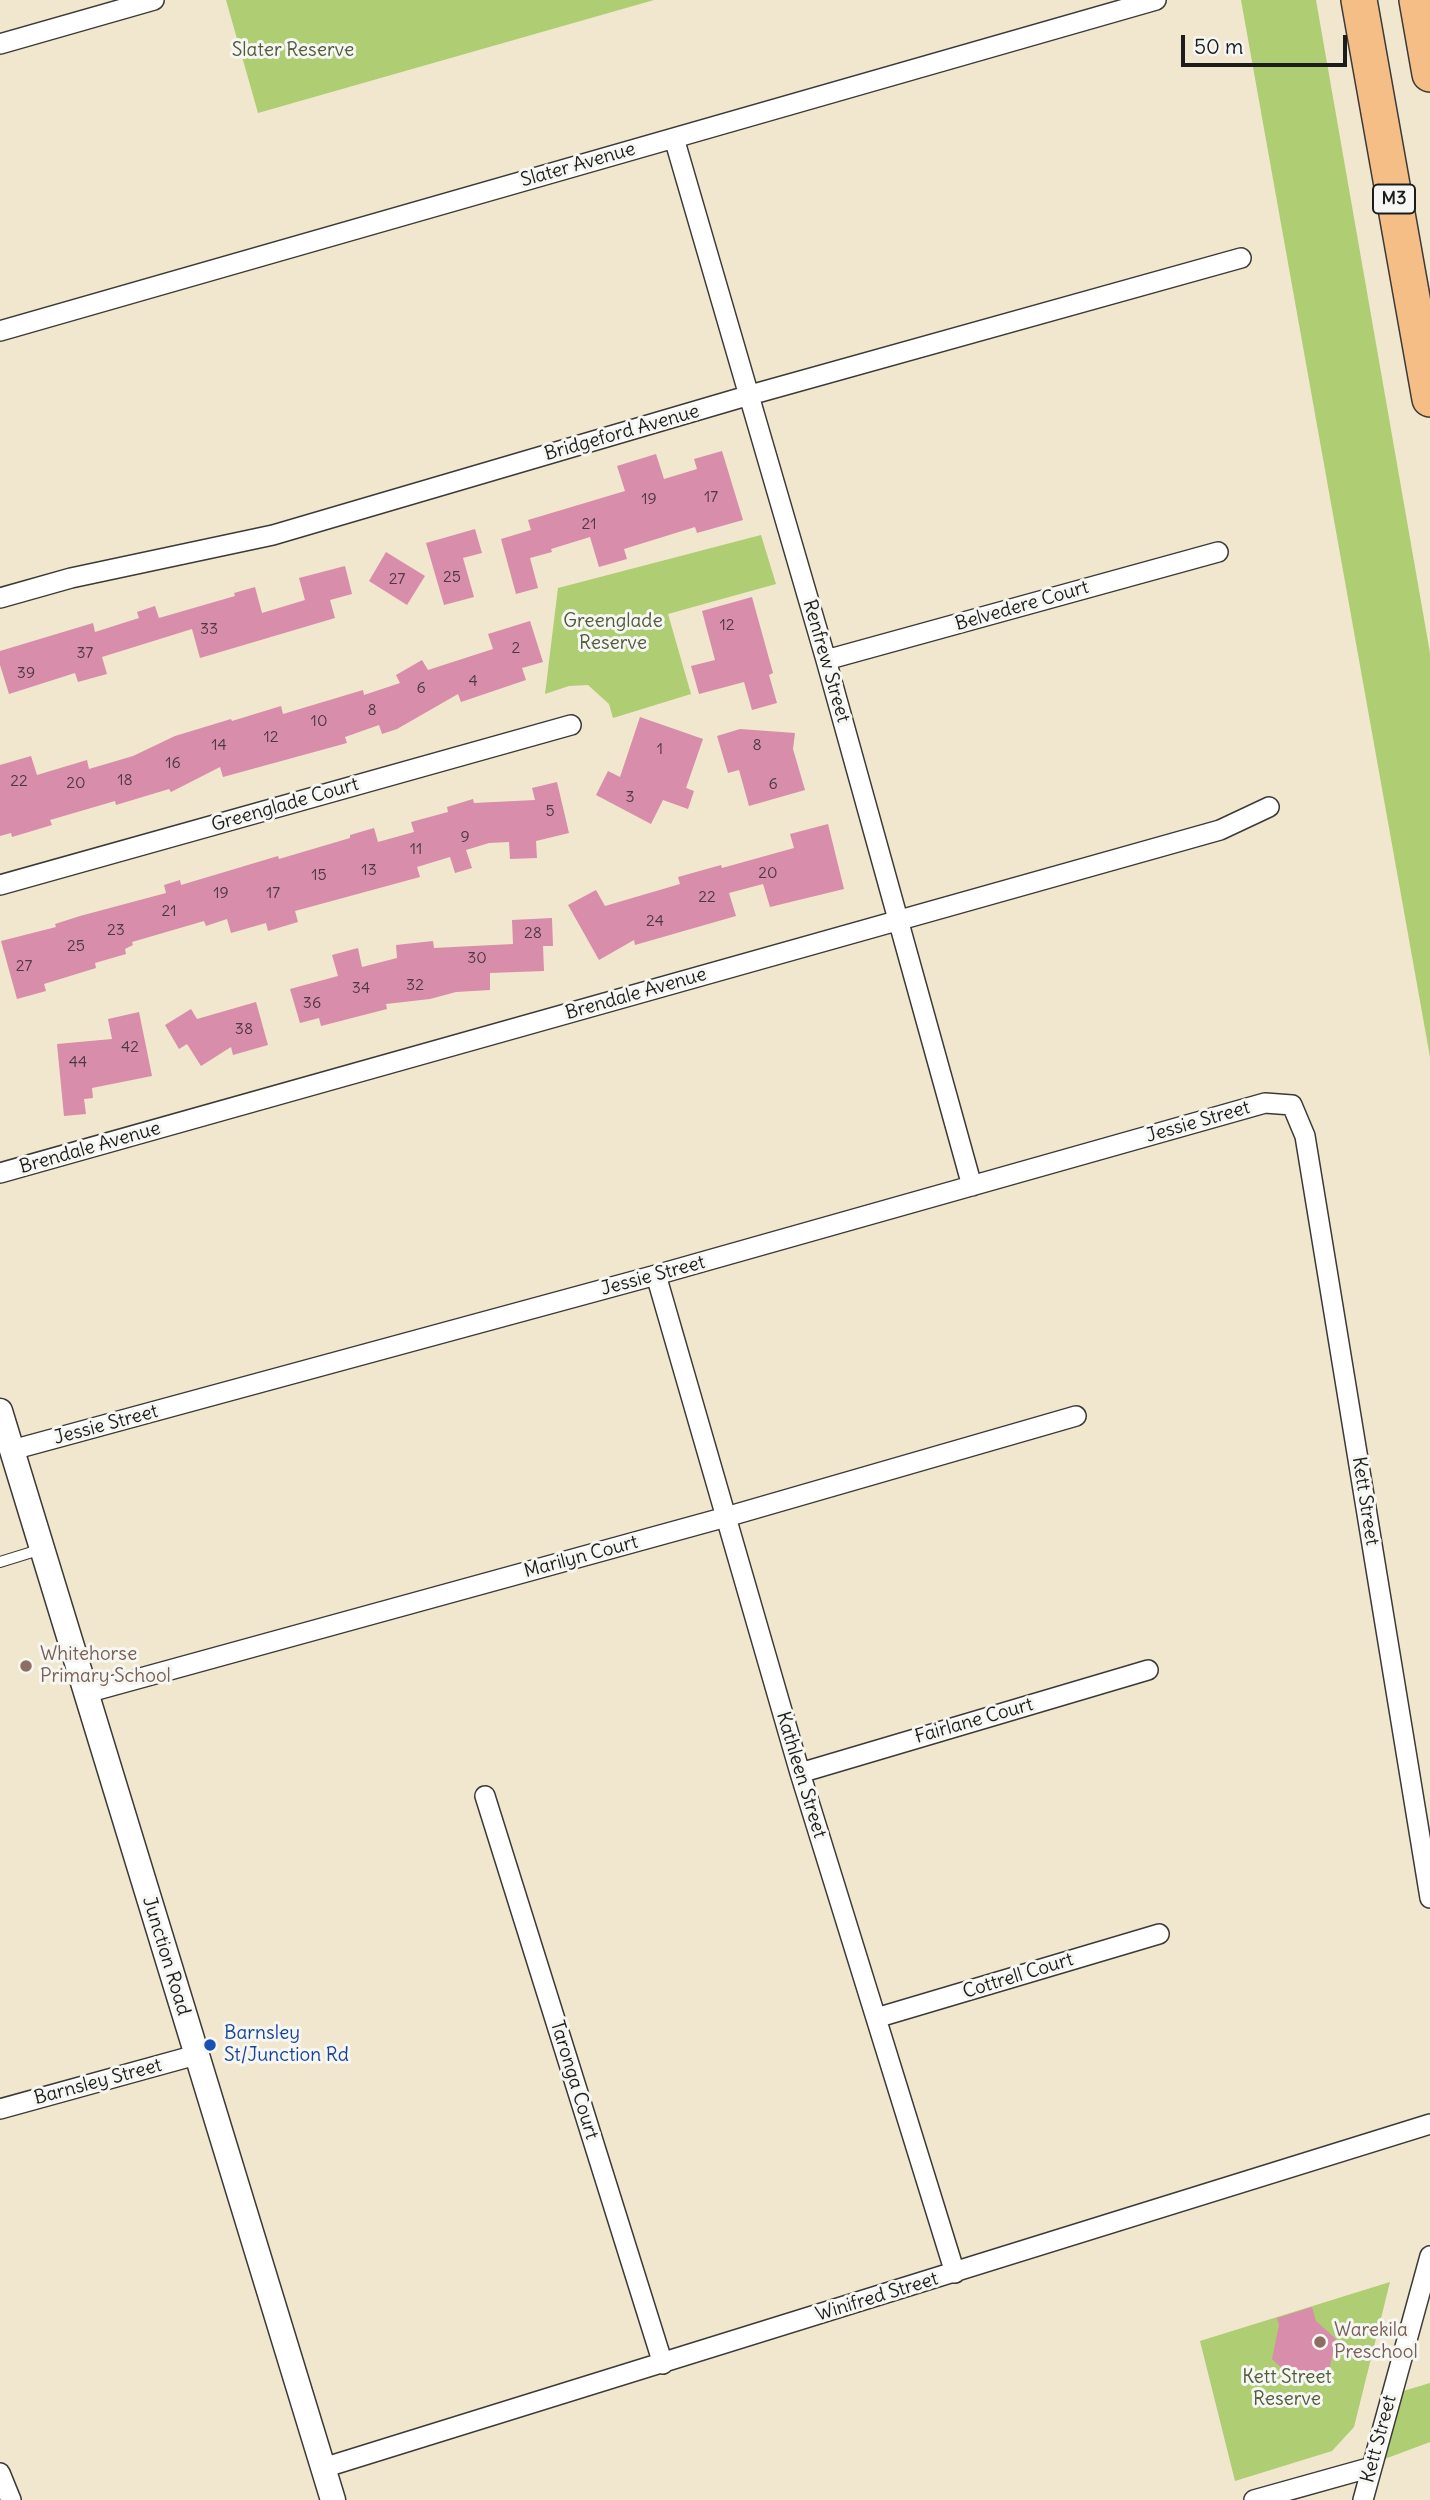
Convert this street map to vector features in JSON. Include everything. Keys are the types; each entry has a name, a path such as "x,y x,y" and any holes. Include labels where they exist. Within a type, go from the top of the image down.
{"highway":[{"name":"M3","path":"1359,0 1430,399"},
{"path":"1417,0 1430,74"}],"street":[{"path":"0,44 154,0"},
{"name":"Slater Avenue","path":"0,331 1156,0"},
{"name":"Renfrew Street","path":"674,138 826,660 972,1186"},
{"name":"Bridgeford Avenue","path":"0,598 71,578 273,535 750,396 1241,258"},
{"name":"Belvedere Court","path":"826,660 1218,552"},
{"name":"Greenglade Court","path":"0,885 571,724"},
{"name":"Brendale Avenue","path":"0,1173 1220,830 1269,807"},
{"name":"Jessie Street","path":"12,1450 656,1275 1265,1103 1292,1105"},
{"name":"Kett Street","path":"1292,1105 1305,1136 1430,1898"},
{"name":"Kathleen Street","path":"656,1275 800,1773 955,2273"},
{"name":"Junction Road","path":"0,1410 333,2500"},
{"name":"Marilyn Court","path":"86,1693 726,1517 1076,1416"},
{"name":"Fairlane Court","path":"800,1773 1148,1670"},
{"name":"Taronga Court","path":"485,1796 663,2364"},
{"name":"Cottrell Court","path":"876,2018 1159,1934"},
{"name":"Barnsley Street","path":"0,2109 196,2055"},
{"name":"Winifred Street","path":"323,2468 1430,2124"},
{"name":"Kett Street","path":"1363,2500 1430,2256"},
{"path":"1254,2500 1372,2467"},
{"path":"0,2473 11,2500"}],"lane":[{"path":"0,1562 43,1549"}],"green space":[{"name":"Slater Reserve","path":"226,0 654,0 258,113"},
{"path":"1241,0 1316,0 1430,653 1430,1057"},
{"name":"Greenglade Reserve","path":"761,535 776,584 668,614 691,694 613,718 609,704 588,685 569,686 545,694 558,588"},
{"name":"Kett Street Reserve","path":"1390,2282 1354,2427 1332,2451 1235,2481 1200,2341"},
{"path":"1430,2383 1430,2442 1382,2460 1400,2392"}],"building":[{"path":"722,451 743,520 697,533 695,527 624,549 627,559 599,567 590,537 551,549 552,552 530,558 538,588 516,594 501,539 531,530 528,520 625,491 617,466 656,454 664,479 697,469 694,459"},
{"path":"475,529 482,553 463,558 474,597 444,605 426,543"},
{"path":"386,552 425,576 407,605 369,581"},
{"path":"345,566 352,594 330,600 335,618 200,658 192,629 102,657 107,674 78,682 75,673 9,694 0,665 0,651 93,623 95,632 139,618 137,612 155,606 159,618 235,596 234,593 255,587 262,613 305,600 299,578"},
{"path":"752,597 773,673 769,675 777,703 752,710 744,682 699,694 691,666 715,660 702,611"},
{"path":"530,621 543,662 522,668 526,680 461,702 458,694 397,729 382,734 379,725 345,737 347,743 223,777 220,767 171,792 169,789 116,805 115,801 50,820 52,825 12,837 11,833 0,836 0,765 31,756 37,775 87,760 89,769 133,756 175,736 231,719 232,721 281,706 283,714 363,690 364,695 400,683 396,675 422,660 428,670 493,649 488,634"},
{"path":"640,717 703,739 686,788 694,791 688,809 663,800 651,824 596,795 608,771 620,777"},
{"path":"740,729 795,733 793,749 805,790 749,806 739,770 728,773 717,736"},
{"path":"557,782 569,833 536,841 537,858 510,859 509,842 489,843 466,850 472,868 455,873 450,857 417,867 420,877 295,911 298,922 268,931 266,923 231,933 227,919 206,926 204,921 132,942 133,945 125,949 126,954 95,963 96,968 44,984 46,991 17,999 1,941 166,893 164,885 180,880 181,885 278,856 279,859 374,828 378,842 414,832 411,822 448,812 447,807 473,799 474,803 535,800 532,788"},
{"path":"828,824 844,889 770,907 763,884 729,893 736,916 635,945 634,940 599,960 568,905 596,890 605,906 680,884 678,877 794,848 790,834"},
{"path":"552,918 553,946 543,946 544,971 490,973 490,990 456,992 430,999 386,1004 387,1009 321,1026 319,1018 300,1023 290,989 338,976 332,955 358,948 362,967 397,958 396,945 433,941 434,948 513,944 512,920"},
{"path":"256,1002 268,1045 233,1055 231,1047 201,1066 187,1044 179,1049 165,1025 191,1009 197,1019"},
{"path":"139,1012 152,1076 92,1088 93,1098 84,1099 86,1114 64,1116 57,1044 112,1039 108,1019"},
{"path":"1312,2307 1316,2321 1336,2339 1329,2371 1297,2382 1272,2359 1279,2325 1277,2318"}],"place":[{"name":"Whitehorse Primary School","path":"26,1666"},
{"name":"Barnsley St/Junction Rd","path":"210,2045"},
{"name":"Warekila Preschool","path":"1320,2342"}]}
